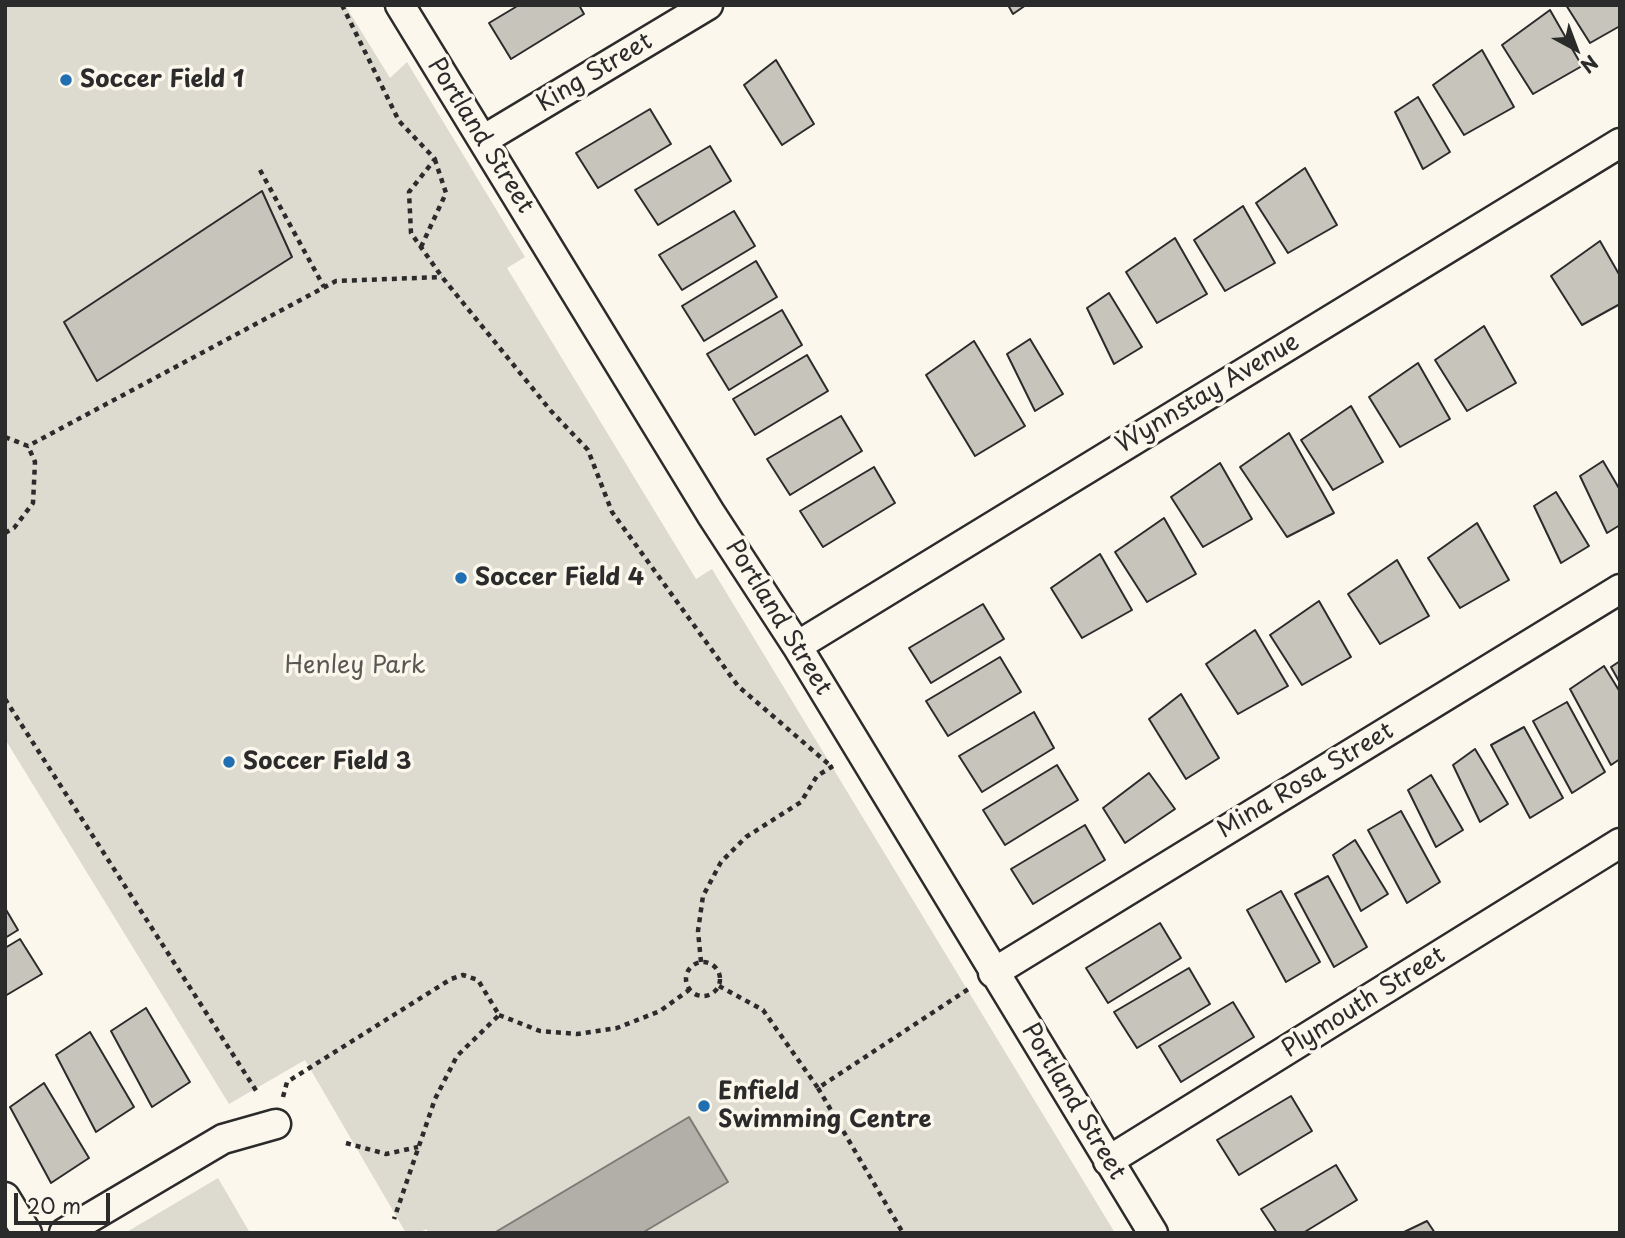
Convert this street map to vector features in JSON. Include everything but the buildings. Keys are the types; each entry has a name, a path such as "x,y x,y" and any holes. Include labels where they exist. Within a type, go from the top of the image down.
{"street":[{"name":"Portland Street","path":"400,5 711,514 797,646 1153,1233"},
{"name":"King Street","path":"483,140 708,5"},
{"name":"Wynnstay Avenue","path":"797,646 1620,143"},
{"name":"Mina Rosa Street","path":"993,973 1620,589"},
{"name":"Plymouth Street","path":"1108,1161 1620,844"},
{"path":"64,1233 223,1139 275,1125"},
{"path":"5,1197 27,1233"}],"path":[{"path":"342,5 399,121 435,159 446,193 421,247"},
{"path":"435,159 409,192 411,233 442,277 551,411 588,450 612,512 738,687 832,767"},
{"path":"260,170 324,287"},
{"path":"28,446 336,281 442,277"},
{"path":"5,437 28,446 35,462 33,503 14,528 5,533"},
{"path":"5,699 257,1092"},
{"path":"701,961 698,931 703,896 721,862 747,837 801,802 817,776 859,750"},
{"path":"701,961 717,969 719,986"},
{"path":"701,961 692,965 686,975 689,990 698,996 708,996 719,986"},
{"path":"287,1082 463,975 478,980 499,1015 540,1031 577,1034 617,1028 660,1011 689,990"},
{"path":"719,986 741,995 763,1010 818,1088 903,1233"},
{"path":"818,1088 970,988 976,998"},
{"path":"394,1219 435,1099 457,1056 499,1015"},
{"path":"346,1143 386,1154 419,1147"}],"green space":[{"name":"Henley Park","path":"5,5 345,5 390,78 407,62 525,257 507,268 696,579 712,569 1115,1233 429,1233 426,1229 419,1233 406,1233 305,1060 229,1104 5,739"},
{"path":"218,1178 250,1233 125,1233"}],"shaded area":[{"path":"689,1117 728,1182 642,1233 494,1233"}],"place":[{"name":"Soccer Field 1","path":"66,80"},
{"name":"Soccer Field 4","path":"461,578"},
{"name":"Soccer Field 3","path":"229,762"},
{"name":"Enfield Swimming Centre","path":"704,1106"}]}
